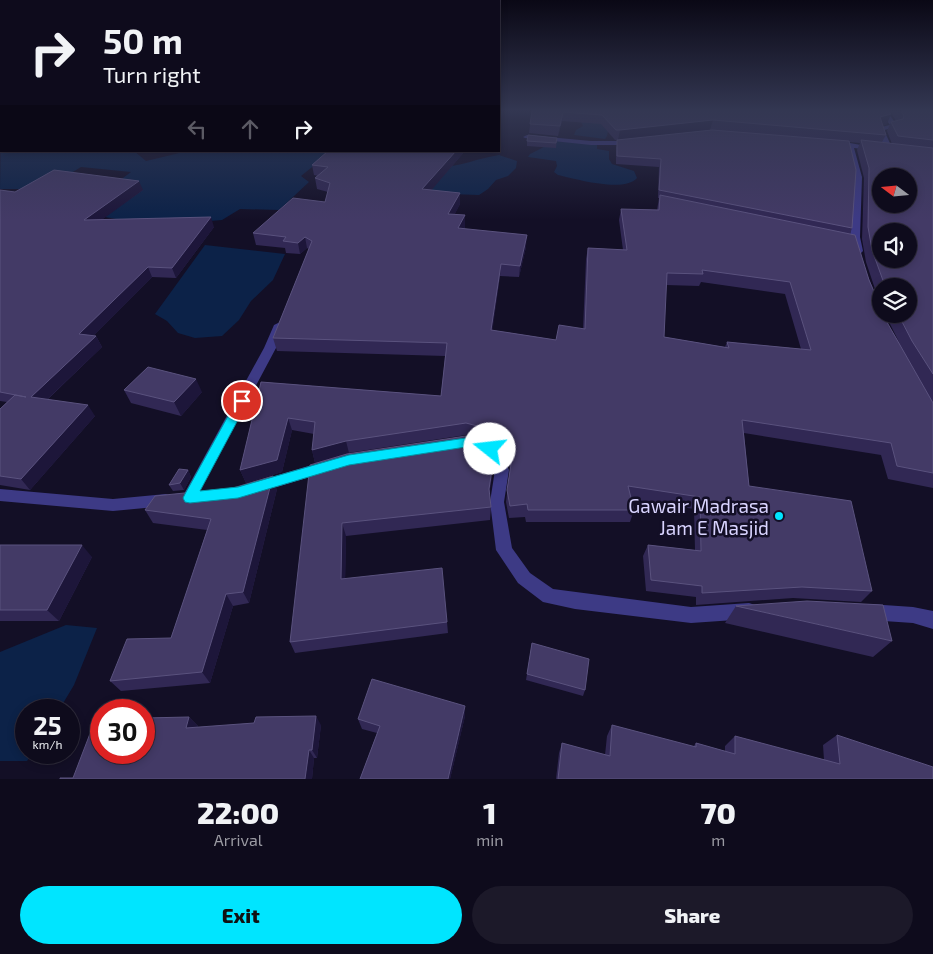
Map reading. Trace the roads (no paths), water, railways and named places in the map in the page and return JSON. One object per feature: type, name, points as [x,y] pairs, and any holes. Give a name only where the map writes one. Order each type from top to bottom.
[{"type":"street","points":[[851,147],[858,177],[852,242],[860,259]]},
{"type":"street","points":[[868,147],[899,151]]},
{"type":"street","points":[[190,498],[270,348],[284,314]]},
{"type":"street","points":[[456,444],[466,442],[490,449],[498,460],[502,470],[497,502],[504,550],[524,578],[550,596],[575,601],[690,615],[765,610]]},
{"type":"street","points":[[247,490],[340,463]]},
{"type":"street","points":[[0,495],[113,505],[209,496]]},
{"type":"street","points":[[858,611],[913,615],[933,620]]},
{"type":"water","points":[[597,147],[597,149],[609,151],[609,159],[612,164],[634,171],[637,178],[631,182],[611,185],[587,182],[558,175],[554,172],[557,166],[556,161],[528,157],[542,148]]},
{"type":"water","points":[[1,152],[135,152],[146,161],[184,152],[345,152],[322,159],[301,176],[309,182],[279,210],[240,209],[222,220],[187,223],[116,219],[77,212],[131,172],[81,167],[45,189],[0,189]]},
{"type":"water","points":[[499,155],[517,161],[516,168],[508,176],[496,180],[479,195],[420,193],[440,167],[455,166]]},
{"type":"water","points":[[205,245],[285,254],[273,280],[251,301],[239,320],[222,336],[195,338],[178,333],[167,321],[155,314]]},
{"type":"water","points":[[66,625],[97,628],[74,685],[66,699],[15,699],[15,761],[0,761],[0,652]]},
{"type":"place","name":"Gawair Madrasa Jam E Masjid","points":[[779,516]]}]
